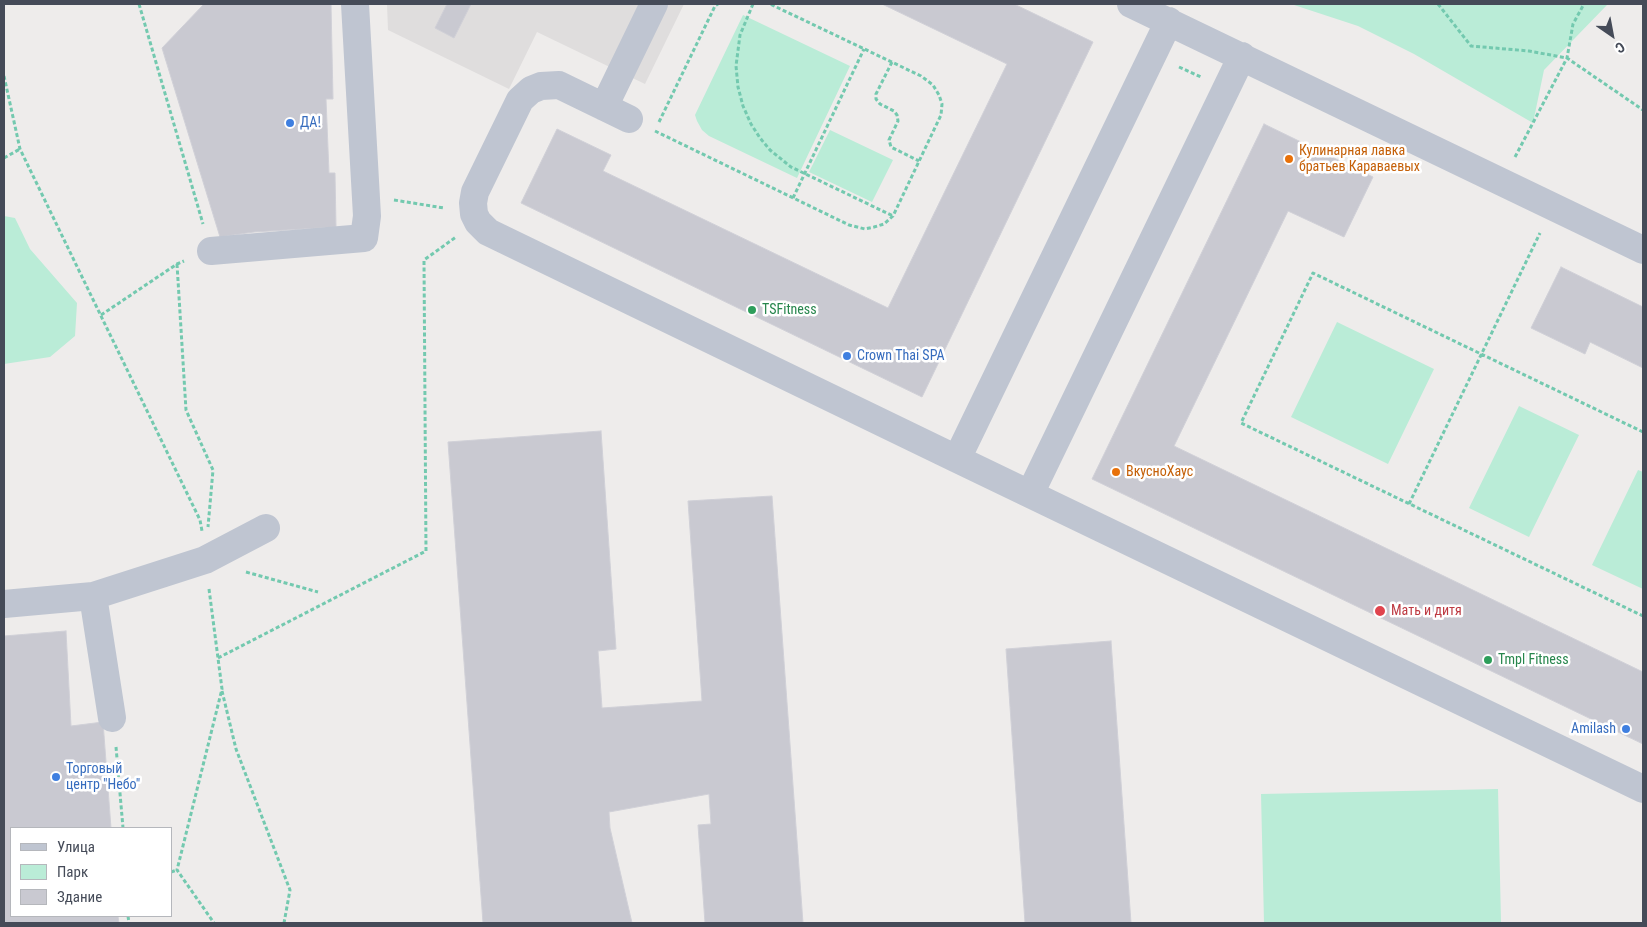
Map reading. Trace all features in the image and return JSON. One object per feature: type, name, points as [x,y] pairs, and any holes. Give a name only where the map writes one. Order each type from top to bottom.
[{"type":"lane","points":[[210,251],[364,238],[367,216],[355,4]]},
{"type":"lane","points":[[604,107],[654,4]]},
{"type":"lane","points":[[1131,4],[1643,250]]},
{"type":"lane","points":[[957,459],[1169,21]]},
{"type":"lane","points":[[1030,494],[1242,56]]},
{"type":"lane","points":[[629,118],[559,85],[541,86],[531,90],[520,100],[475,192],[473,203],[476,218],[488,232],[1643,790]]},
{"type":"lane","points":[[4,604],[93,596],[205,560],[266,528]]},
{"type":"lane","points":[[93,596],[112,718]]},
{"type":"path","points":[[139,4],[210,251]]},
{"type":"path","points":[[718,4],[715,6],[655,131],[849,225],[865,229],[884,224],[892,216],[941,115],[942,104],[939,95],[934,86],[921,76],[770,4]]},
{"type":"path","points":[[753,4],[743,25],[737,50],[736,66],[743,106],[751,124],[770,150],[791,167],[892,216]]},
{"type":"path","points":[[1438,4],[1471,46],[1528,51],[1567,58],[1643,110]]},
{"type":"path","points":[[1511,164],[1567,58],[1573,24],[1584,4]]},
{"type":"path","points":[[792,198],[864,49]]},
{"type":"path","points":[[1153,54],[1226,89]]},
{"type":"path","points":[[892,62],[876,94],[876,99],[880,104],[894,111],[897,115],[898,121],[889,140],[891,147],[919,161]]},
{"type":"path","points":[[4,76],[20,150],[200,520],[222,689],[236,749],[290,890],[284,923]]},
{"type":"path","points":[[4,158],[20,150]]},
{"type":"path","points":[[400,200],[476,218]]},
{"type":"path","points":[[218,658],[426,551],[424,260],[476,218]]},
{"type":"path","points":[[1409,504],[1543,228]]},
{"type":"path","points":[[100,315],[177,264],[186,410],[212,470],[205,560]]},
{"type":"path","points":[[1643,432],[1313,273],[1241,422],[1643,616]]},
{"type":"path","points":[[205,560],[318,592]]},
{"type":"path","points":[[214,923],[178,870],[222,689]]},
{"type":"path","points":[[119,768],[123,827]]},
{"type":"path","points":[[172,872],[178,870]]},
{"type":"shaded area","points":[[387,4],[684,4],[645,84],[537,32],[509,89],[388,30]]},
{"type":"green space","points":[[1291,4],[1607,5],[1544,70],[1533,123],[1414,54],[1358,26]]},
{"type":"green space","points":[[743,15],[850,66],[797,178],[709,136],[702,130],[695,115]]},
{"type":"green space","points":[[830,130],[893,160],[872,202],[809,172]]},
{"type":"green space","points":[[4,216],[15,218],[30,249],[77,303],[75,336],[50,357],[4,364]]},
{"type":"green space","points":[[1337,322],[1434,369],[1388,464],[1291,417]]},
{"type":"green space","points":[[1519,406],[1579,435],[1529,537],[1469,508]]},
{"type":"green space","points":[[1638,470],[1643,472],[1643,589],[1592,565]]},
{"type":"green space","points":[[1498,789],[1501,922],[1264,923],[1261,794]]},
{"type":"building","points":[[204,4],[331,4],[333,99],[326,99],[329,173],[335,173],[336,227],[254,232],[220,237],[162,48]]},
{"type":"building","points":[[447,4],[471,4],[454,38],[435,28]]},
{"type":"building","points":[[882,4],[1014,4],[1093,42],[922,397],[521,203],[557,129],[611,155],[603,171],[888,308],[1007,64]]},
{"type":"building","points":[[1264,124],[1373,177],[1344,237],[1288,211],[1174,446],[1643,672],[1643,744],[1092,479]]},
{"type":"building","points":[[1561,267],[1643,307],[1643,368],[1590,342],[1585,354],[1531,328]]},
{"type":"building","points":[[601,431],[616,649],[598,651],[602,708],[702,701],[688,501],[772,496],[803,923],[705,923],[698,825],[711,824],[709,794],[609,812],[610,828],[632,923],[483,923],[448,442]]},
{"type":"building","name":"Торговый центр \"Небо\"","points":[[66,631],[71,726],[103,722],[111,827],[10,827],[10,917],[118,917],[119,923],[4,923],[4,636]]},
{"type":"building","points":[[1111,641],[1131,923],[1025,923],[1006,649]]},
{"type":"place","name":"ДА!","points":[[290,123]]},
{"type":"place","name":"Кулинарная лавка братьев Караваевых","points":[[1289,159]]},
{"type":"place","name":"TSFitness","points":[[752,310]]},
{"type":"place","name":"Crown Thai SPA","points":[[847,356]]},
{"type":"place","name":"ВкусноХаус","points":[[1116,472]]},
{"type":"place","name":"Мать и дитя","points":[[1380,611]]},
{"type":"place","name":"Tmpl Fitness","points":[[1488,660]]},
{"type":"place","name":"Amilash","points":[[1626,729]]},
{"type":"place","name":"Торговый центр \"Небо\"","points":[[56,777]]}]
